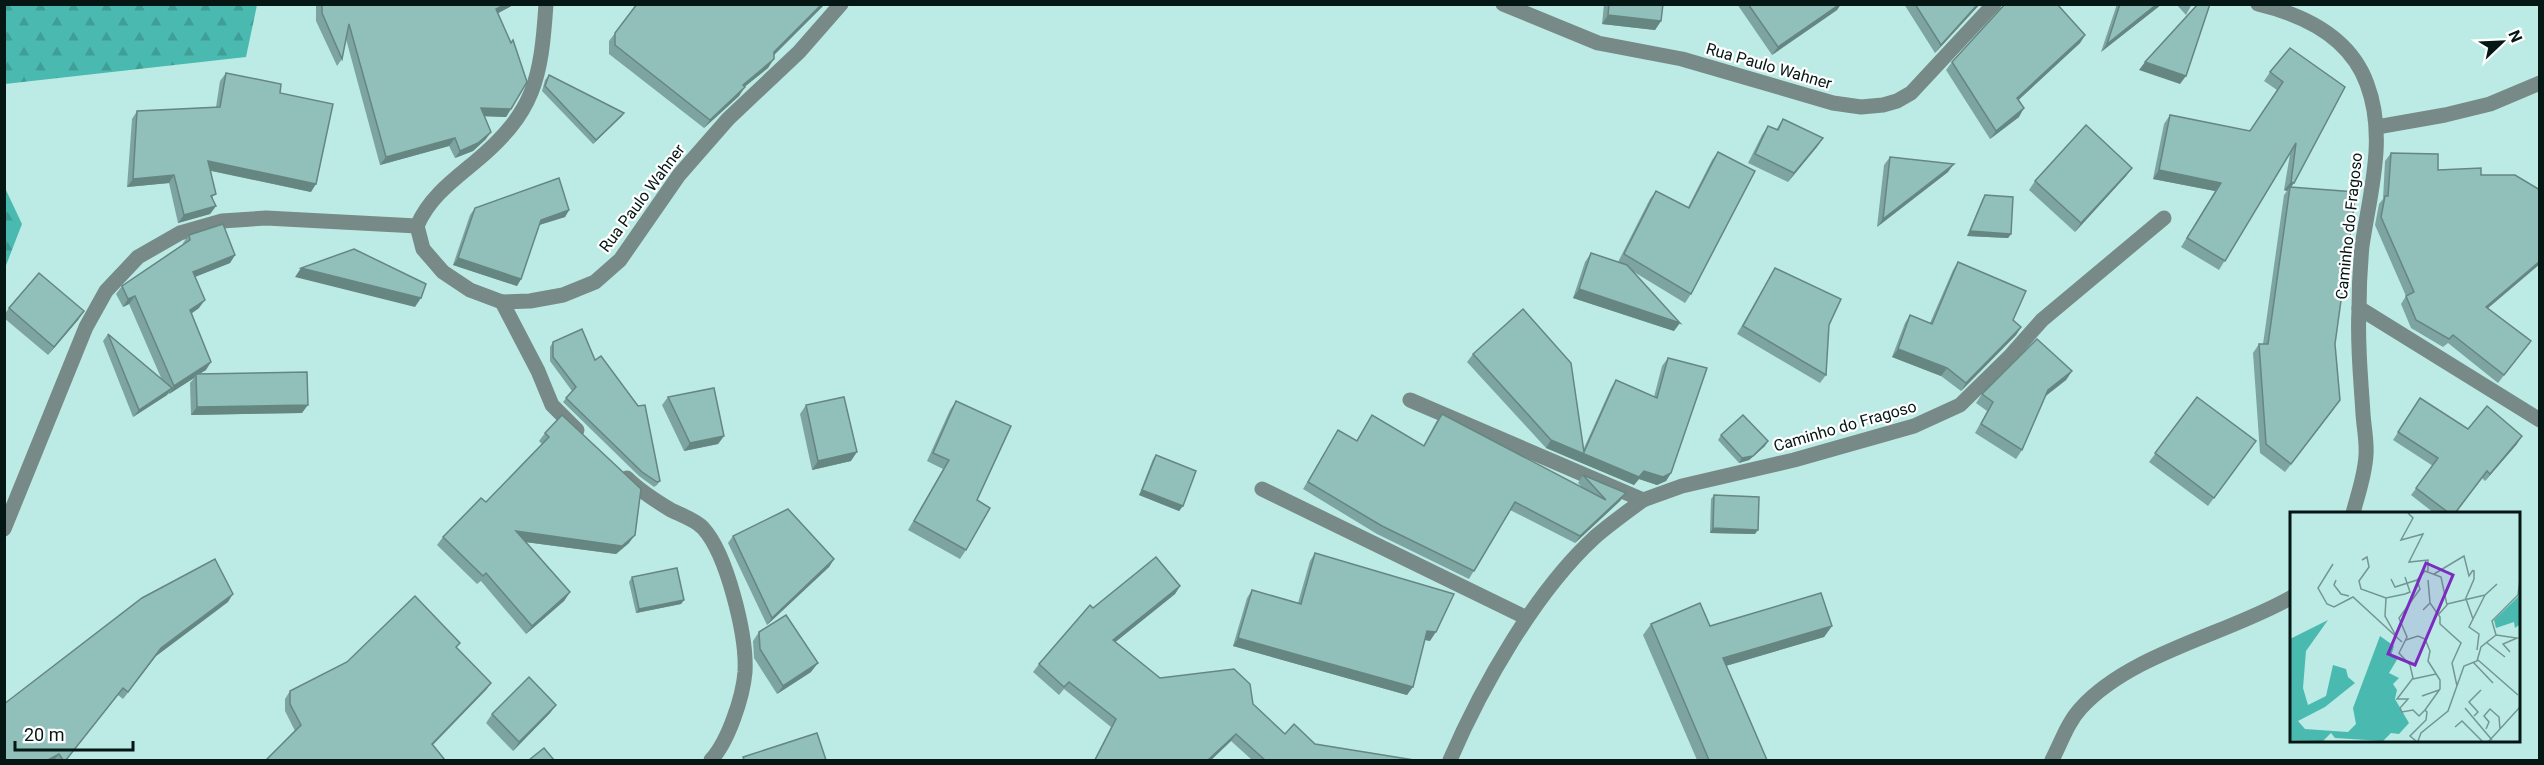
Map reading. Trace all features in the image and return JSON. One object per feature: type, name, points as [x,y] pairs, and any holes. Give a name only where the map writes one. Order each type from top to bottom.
[{"type":"street","points":[[4,529],[86,327],[106,291],[138,257],[180,233],[222,221],[266,218],[417,226],[425,207],[508,133],[526,105],[537,81],[543,49],[546,4]]},
{"type":"street","name":"Rua Paulo Wahner","points":[[417,226],[423,249],[443,272],[470,290],[502,302],[530,301],[563,295],[595,282],[620,260],[679,175],[728,119],[799,52],[841,4]]},
{"type":"street","name":"Rua Paulo Wahner","points":[[1503,4],[1598,43],[1682,59],[1743,76],[1804,97],[1861,107],[1897,101],[1911,93],[1994,4]]},
{"type":"street","name":"Caminho do Fragoso","points":[[2258,4],[2312,24],[2337,39],[2349,51],[2367,84],[2378,127],[2374,180],[2362,248],[2359,308],[2358,348],[2366,455],[2353,512]]},
{"type":"street","points":[[2378,127],[2490,104],[2540,83]]},
{"type":"street","name":"Caminho do Fragoso","points":[[1450,760],[1476,705],[1527,618],[1553,583],[1595,537],[1642,500],[1683,486],[1794,460],[1914,426],[1960,405],[2011,355],[2042,320],[2164,218]]},
{"type":"street","points":[[502,302],[538,370],[552,405],[584,437]]},
{"type":"street","points":[[2359,308],[2540,420]]},
{"type":"street","points":[[1410,400],[1642,500]]},
{"type":"street","points":[[617,468],[633,484],[669,509],[703,526],[717,551],[733,593],[743,638],[745,671],[741,694],[720,750],[711,760]]},
{"type":"street","points":[[1262,489],[1527,618]]},
{"type":"street","points":[[2052,760],[2080,709],[2112,681],[2146,663],[2267,611],[2290,598]]},
{"type":"green space","points":[[4,5],[257,5],[246,57],[5,84]]},
{"type":"green space","points":[[4,188],[22,224],[5,268]]},
{"type":"building","points":[[322,4],[506,4],[496,9],[511,43],[513,40],[527,82],[511,109],[481,108],[491,132],[478,143],[460,151],[455,138],[386,157],[349,24],[342,59],[322,13]]},
{"type":"building","points":[[637,4],[822,4],[774,52],[774,59],[743,85],[745,87],[710,120],[615,45],[615,33]]},
{"type":"building","points":[[1609,4],[1663,4],[1661,21],[1608,15]]},
{"type":"building","points":[[1748,4],[1840,4],[1778,47]]},
{"type":"building","points":[[1915,4],[1978,4],[1941,45]]},
{"type":"building","points":[[2005,4],[2057,4],[2085,35],[2017,98],[2024,108],[1996,131],[1952,62]]},
{"type":"building","points":[[2120,4],[2157,4],[2107,44]]},
{"type":"building","points":[[2198,4],[2210,4],[2186,76],[2145,62]]},
{"type":"building","points":[[2290,48],[2345,87],[2294,183],[2291,182],[2296,143],[2225,261],[2187,238],[2221,183],[2159,170],[2170,115],[2250,131],[2283,82],[2270,72]]},
{"type":"building","points":[[226,73],[281,84],[280,93],[333,104],[316,184],[208,161],[216,194],[211,196],[216,206],[184,215],[174,175],[133,179],[137,111],[220,107]]},
{"type":"building","points":[[549,75],[624,113],[596,140],[545,86]]},
{"type":"building","points":[[1783,119],[1823,138],[1794,173],[1755,154],[1768,126],[1778,130]]},
{"type":"building","points":[[2086,125],[2132,168],[2081,223],[2035,181]]},
{"type":"building","points":[[1718,152],[1755,171],[1691,294],[1624,254],[1656,191],[1689,208]]},
{"type":"building","points":[[2391,153],[2438,154],[2438,170],[2481,168],[2481,175],[2515,175],[2540,190],[2540,261],[2486,307],[2531,341],[2504,375],[2453,335],[2449,339],[2416,320],[2406,296],[2414,292],[2381,217],[2385,196],[2388,196]]},
{"type":"building","points":[[1890,157],[1954,164],[1883,219]]},
{"type":"building","points":[[559,178],[569,210],[541,220],[521,279],[458,258],[475,208]]},
{"type":"building","points":[[2290,187],[2356,192],[2335,344],[2340,400],[2291,464],[2266,444],[2259,344],[2268,344]]},
{"type":"building","points":[[1985,195],[2013,197],[2011,234],[1970,231]]},
{"type":"building","points":[[223,224],[235,255],[193,272],[205,300],[190,310],[211,362],[174,386],[135,296],[128,299],[122,286],[190,240],[189,235]]},
{"type":"building","points":[[354,249],[426,284],[421,298],[301,268]]},
{"type":"building","points":[[1591,253],[1627,265],[1680,323],[1579,289]]},
{"type":"building","points":[[1958,262],[2026,291],[2013,320],[2021,327],[1966,383],[1947,368],[1898,349],[1910,315],[1932,324]]},
{"type":"building","points":[[1775,268],[1841,299],[1829,325],[1826,375],[1743,326]]},
{"type":"building","points":[[39,273],[84,311],[54,347],[9,308]]},
{"type":"building","points":[[1523,309],[1571,363],[1584,452],[1616,380],[1657,398],[1668,358],[1707,368],[1671,473],[1663,477],[1644,471],[1639,477],[1551,440],[1473,354]]},
{"type":"building","points":[[582,329],[595,360],[601,356],[638,406],[645,405],[660,481],[657,482],[642,472],[566,398],[576,387],[553,357],[553,342]]},
{"type":"building","points":[[108,334],[172,388],[139,410]]},
{"type":"building","points":[[2037,339],[2072,371],[2048,390],[2022,450],[1981,424],[1993,402],[1982,394]]},
{"type":"building","points":[[307,372],[308,405],[197,407],[196,374]]},
{"type":"building","points":[[714,388],[724,436],[690,443],[668,397]]},
{"type":"building","points":[[844,397],[857,452],[818,461],[806,405]]},
{"type":"building","points":[[2197,397],[2256,441],[2214,498],[2155,453]]},
{"type":"building","points":[[2420,398],[2468,429],[2487,406],[2522,436],[2490,474],[2487,471],[2456,512],[2448,512],[2416,488],[2438,458],[2398,432]]},
{"type":"building","points":[[956,401],[1011,426],[977,500],[990,508],[966,550],[914,521],[949,460],[933,453]]},
{"type":"building","points":[[1442,414],[1606,500],[1583,475],[1626,493],[1580,536],[1515,502],[1474,571],[1382,526],[1308,482],[1338,430],[1357,441],[1372,415],[1424,446]]},
{"type":"building","points":[[562,415],[641,489],[635,535],[622,546],[516,531],[570,592],[532,626],[486,573],[483,576],[443,537],[481,498],[486,502],[549,437],[545,433]]},
{"type":"building","points":[[1743,415],[1768,441],[1753,456],[1742,458],[1721,435]]},
{"type":"building","points":[[1156,455],[1196,471],[1183,506],[1142,490]]},
{"type":"building","points":[[1714,495],[1759,497],[1758,530],[1713,528]]},
{"type":"building","points":[[788,509],[834,559],[772,618],[733,536]]},
{"type":"building","points":[[1315,553],[1454,594],[1436,632],[1427,631],[1413,687],[1238,638],[1252,590],[1301,604]]},
{"type":"building","points":[[1156,557],[1180,586],[1113,640],[1160,678],[1234,669],[1250,684],[1253,704],[1285,734],[1294,724],[1315,744],[1414,760],[1265,760],[1236,734],[1208,760],[1095,760],[1116,719],[1069,682],[1064,687],[1039,664],[1090,605],[1093,608]]},
{"type":"building","points":[[215,559],[233,594],[161,648],[128,692],[123,688],[66,760],[63,760],[59,754],[48,760],[4,760],[4,704],[142,598]]},
{"type":"building","points":[[677,568],[684,600],[639,609],[632,577]]},
{"type":"building","points":[[1821,593],[1832,626],[1723,658],[1767,760],[1709,760],[1651,624],[1700,603],[1710,626]]},
{"type":"building","points":[[415,596],[460,643],[456,647],[491,683],[432,744],[445,760],[266,760],[301,725],[290,704],[290,691],[347,662]]},
{"type":"building","points":[[786,615],[818,663],[783,686],[760,649],[759,632]]},
{"type":"building","points":[[529,677],[556,705],[519,742],[492,714]]},
{"type":"building","points":[[817,733],[826,760],[744,760],[743,757]]},
{"type":"building","points":[[544,748],[554,760],[529,760]]}]
